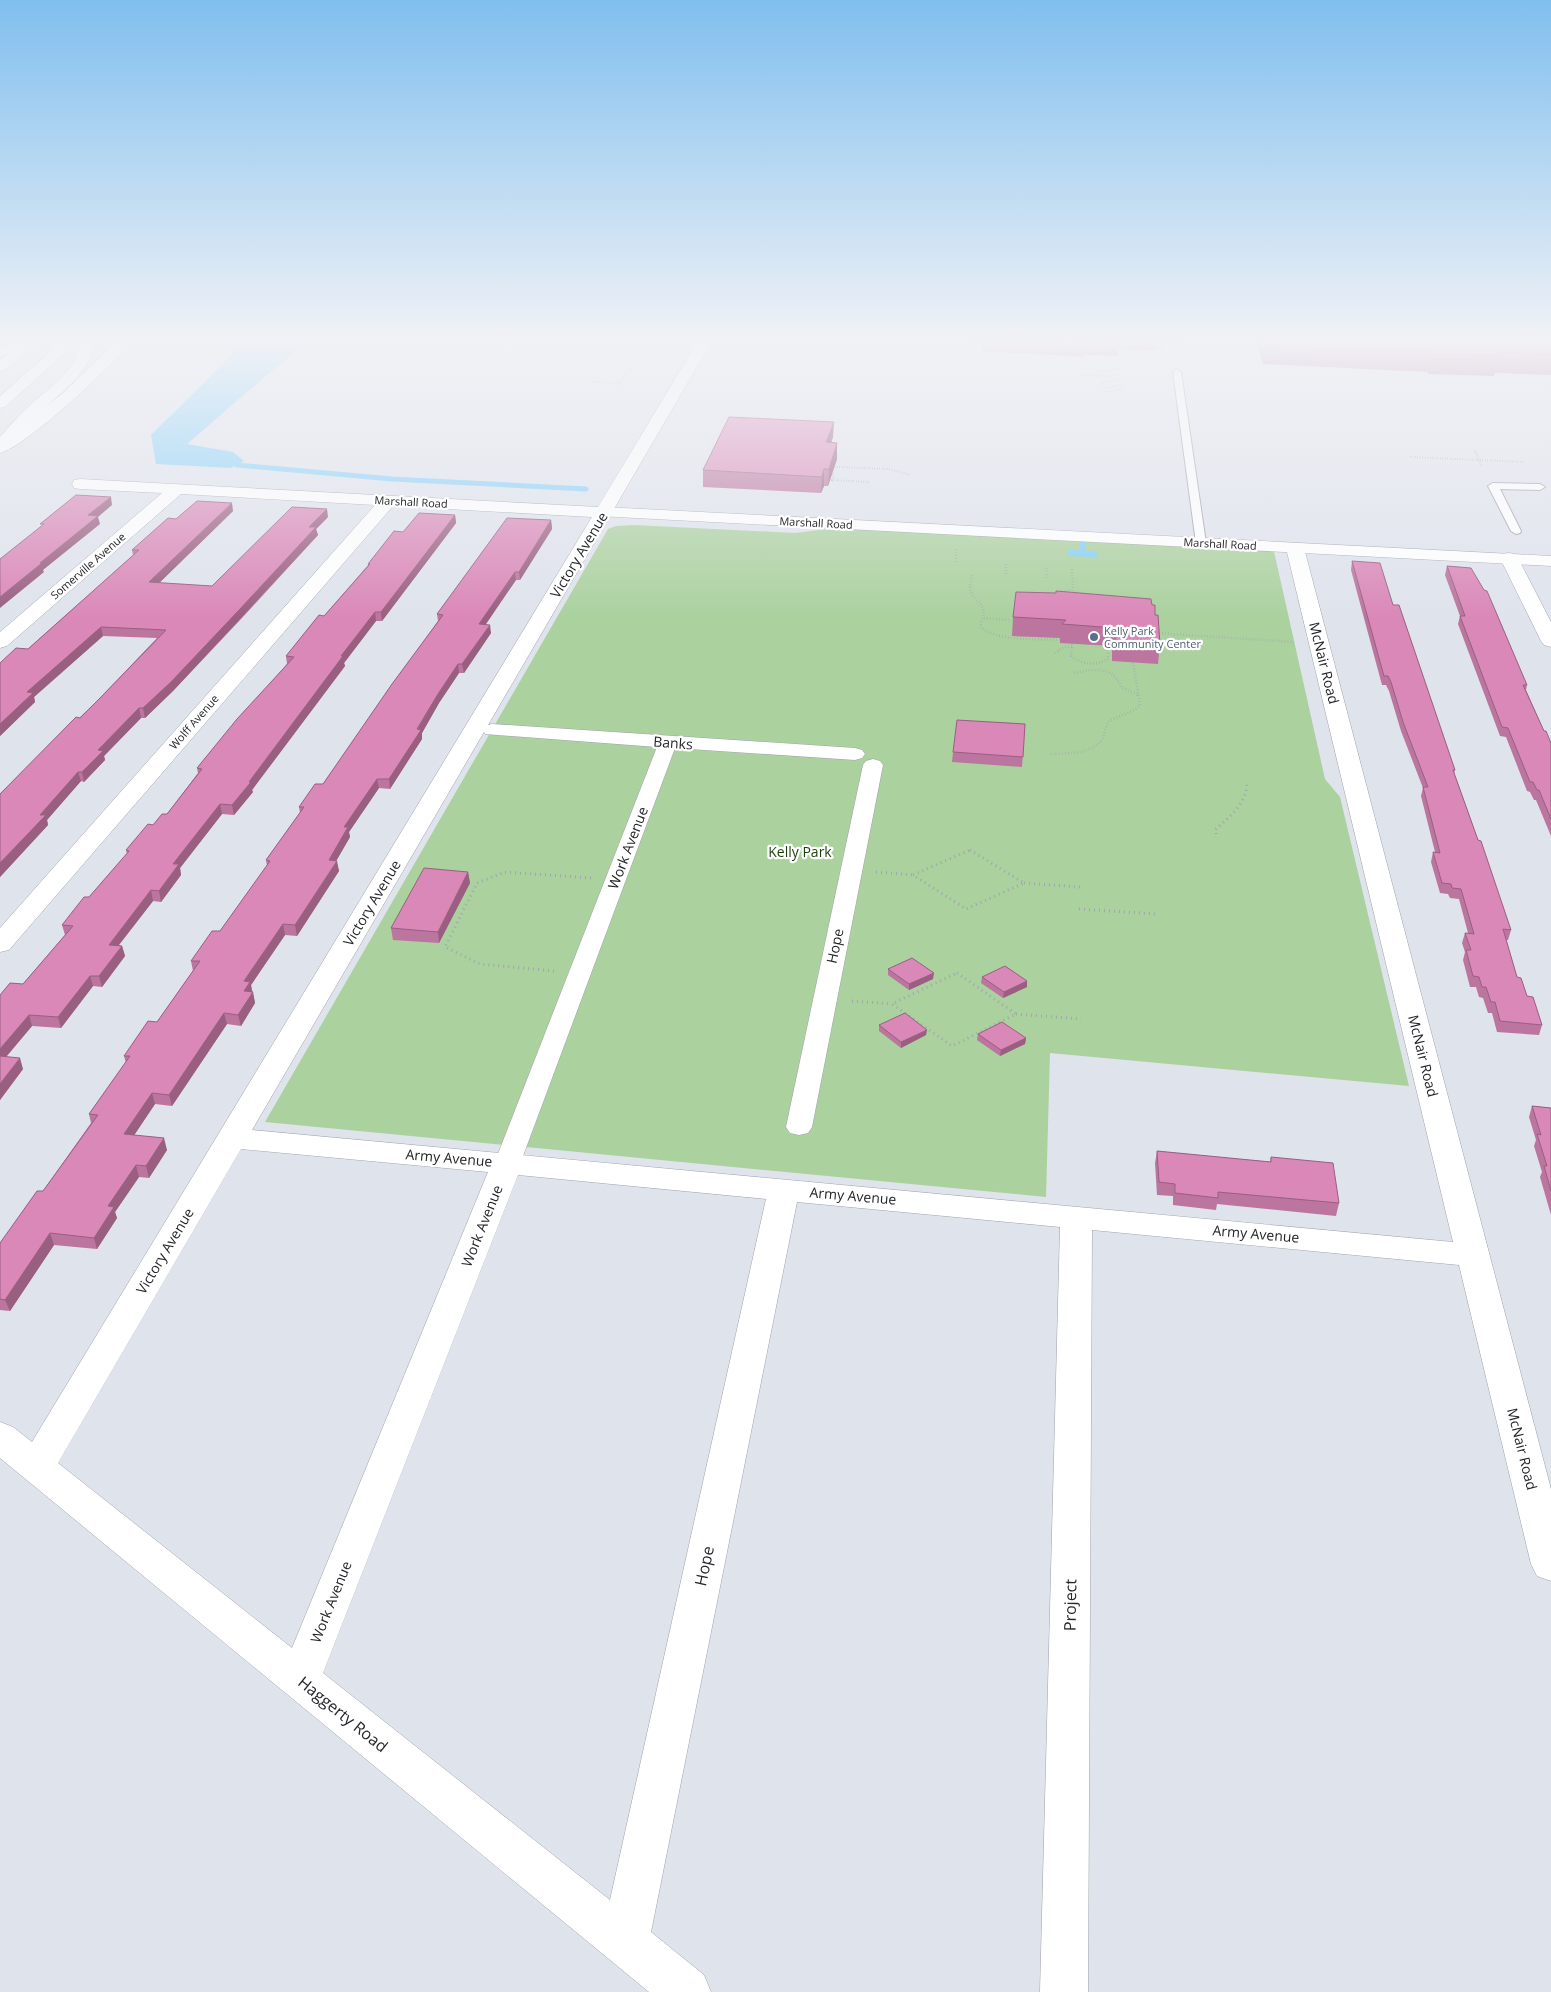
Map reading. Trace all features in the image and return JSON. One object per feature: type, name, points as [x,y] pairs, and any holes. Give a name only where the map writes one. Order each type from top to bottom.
[{"type":"main road","points":[[0,447],[13,432]]},
{"type":"main road","points":[[0,447],[25,432]]},
{"type":"main road","name":"Victory Avenue","points":[[37,1466],[651,432]]},
{"type":"main road","name":"Marshall Road","points":[[80,484],[1551,560]]},
{"type":"main road","name":"Somerville Avenue","points":[[0,642],[176,490]]},
{"type":"main road","name":"Wolff Avenue","points":[[0,944],[388,501]]},
{"type":"main road","name":"McNair Road","points":[[1295,548],[1551,1564]]},
{"type":"main road","points":[[1510,558],[1551,641]]},
{"type":"main road","name":"Army Avenue","points":[[232,1138],[1473,1254]]},
{"type":"main road","name":"Work Avenue","points":[[300,1679],[507,1164]]},
{"type":"main road","name":"Hope","points":[[625,1942],[784,1190]]},
{"type":"main road","name":"Project","points":[[1064,1992],[1076,1217]]},
{"type":"main road","name":"Haggerty Road","points":[[0,1436],[687,1992]]},
{"type":"street","name":"Banks","points":[[492,730],[668,742],[864,759]]},
{"type":"street","name":"Work Avenue","points":[[507,1164],[668,742]]},
{"type":"street","name":"Hope","points":[[799,1127],[851,870],[864,759]]},
{"type":"lane","points":[[1185,432],[1201,543]]},
{"type":"lane","points":[[1516,531],[1494,486],[1540,487]]},
{"type":"path","points":[[1475,451],[1482,466]]},
{"type":"path","points":[[1410,457],[1525,462]]},
{"type":"path","points":[[869,482],[831,480],[834,475],[830,471],[837,467],[889,470],[911,475]]},
{"type":"path","points":[[1006,564],[1006,576]]},
{"type":"path","points":[[1046,578],[1047,566]]},
{"type":"path","points":[[1072,569],[1073,590]]},
{"type":"path","points":[[972,575],[970,587],[972,593],[982,604],[984,618],[980,627],[989,634],[1062,640]]},
{"type":"path","points":[[1067,590],[1073,590],[1082,594],[1073,598],[1062,593],[1067,590]]},
{"type":"path","points":[[1072,604],[1073,598]]},
{"type":"path","points":[[984,618],[1011,620]]},
{"type":"path","points":[[1153,632],[1320,644]]},
{"type":"path","points":[[1055,653],[1064,647],[1072,645],[1071,656],[1075,660],[1098,664],[1108,659],[1107,642],[1098,642]]},
{"type":"path","points":[[1050,754],[1076,752],[1096,745],[1101,740],[1104,727],[1108,722],[1115,717],[1137,709],[1140,705],[1133,662]]},
{"type":"path","points":[[1091,664],[1092,669]]},
{"type":"path","points":[[1074,673],[1092,669],[1113,674],[1121,687],[1138,695]]},
{"type":"path","points":[[1216,834],[1215,830],[1243,802],[1248,792],[1247,782]]},
{"type":"path","points":[[913,875],[970,850],[1024,883],[1080,887]]},
{"type":"path","points":[[851,870],[913,875],[966,909],[1024,883]]},
{"type":"path","points":[[580,973],[480,964],[445,947],[477,883],[505,872],[616,880]]},
{"type":"path","points":[[1079,909],[1157,914]]},
{"type":"path","points":[[824,999],[892,1004],[957,973],[1016,1014],[1081,1020]]},
{"type":"path","points":[[892,1004],[952,1046],[1016,1014]]},
{"type":"green space","name":"Kelly Park","points":[[634,525],[795,533],[857,525],[1273,547],[1325,779],[1340,797],[1409,1086],[1050,1053],[1046,1197],[265,1122],[608,529],[616,526]]},
{"type":"water","points":[[154,432],[201,432],[187,444],[233,452],[244,461],[231,468],[156,464],[151,435]]},
{"type":"building","points":[[722,432],[830,432],[826,442],[837,443],[829,469],[824,469],[822,477],[703,470]]},
{"type":"building","points":[[76,495],[111,497],[88,515],[98,516],[0,597],[0,559],[44,524],[40,524]]},
{"type":"building","points":[[197,501],[232,503],[149,582],[212,586],[292,507],[327,509],[309,527],[316,527],[171,682],[143,708],[139,708],[98,750],[103,751],[82,772],[78,772],[40,815],[46,815],[0,863],[0,794],[76,717],[80,718],[166,630],[101,627],[27,692],[33,693],[0,724],[0,663],[16,648],[28,649],[139,550],[132,550],[168,518],[176,519]]},
{"type":"building","points":[[419,513],[455,515],[381,612],[375,612],[341,656],[343,656],[249,782],[251,782],[232,805],[220,804],[173,864],[179,864],[159,891],[151,890],[109,945],[122,946],[99,976],[90,976],[58,1017],[29,1015],[0,1049],[0,995],[10,983],[23,984],[73,926],[62,925],[84,897],[89,897],[129,851],[126,850],[148,824],[153,825],[162,814],[167,814],[202,769],[197,768],[237,719],[294,657],[286,656],[319,615],[324,616],[370,564],[368,564],[394,531],[403,532]]},
{"type":"building","points":[[507,518],[551,520],[519,572],[515,572],[479,624],[490,625],[462,664],[458,664],[438,694],[417,729],[421,730],[389,779],[377,779],[344,827],[348,827],[329,860],[337,861],[295,925],[283,924],[244,981],[250,982],[244,991],[253,992],[238,1015],[224,1013],[169,1095],[152,1093],[124,1134],[164,1138],[146,1166],[136,1165],[108,1206],[114,1207],[94,1238],[50,1233],[5,1300],[0,1299],[0,1243],[37,1191],[43,1191],[98,1115],[89,1114],[130,1056],[124,1056],[148,1021],[157,1022],[200,961],[191,961],[212,931],[220,931],[270,861],[266,860],[304,807],[299,807],[315,784],[323,784],[392,684],[443,615],[437,614]]},
{"type":"building","points":[[1352,561],[1380,563],[1393,605],[1399,605],[1455,770],[1453,770],[1478,840],[1481,841],[1511,930],[1503,929],[1517,977],[1521,978],[1527,996],[1533,997],[1542,1025],[1500,1021],[1495,1002],[1491,1002],[1486,987],[1482,987],[1479,977],[1473,976],[1466,950],[1471,950],[1465,933],[1474,934],[1461,889],[1452,888],[1451,884],[1442,883],[1433,852],[1440,853],[1423,787],[1428,787],[1403,722],[1391,682],[1388,676],[1384,676]]},
{"type":"building","points":[[1447,566],[1471,568],[1484,590],[1487,591],[1527,685],[1523,685],[1551,743],[1551,819],[1539,790],[1537,790],[1533,782],[1530,782],[1508,728],[1502,727],[1460,616],[1465,616]]},
{"type":"building","points":[[1056,591],[1151,599],[1152,605],[1155,605],[1155,615],[1158,615],[1160,645],[1115,642],[1115,628],[1062,624],[1066,620],[1013,617],[1016,592],[1056,593]]},
{"type":"building","points":[[957,720],[1025,724],[1023,757],[953,752]]},
{"type":"building","points":[[424,868],[468,872],[438,932],[391,928]]},
{"type":"building","points":[[912,958],[934,973],[909,984],[888,969]]},
{"type":"building","points":[[1005,966],[1027,981],[1004,992],[982,977]]},
{"type":"building","points":[[905,1013],[927,1030],[901,1042],[879,1025]]},
{"type":"building","points":[[1002,1022],[1026,1038],[1001,1050],[978,1034]]},
{"type":"building","points":[[0,1056],[20,1058],[0,1084]]},
{"type":"building","points":[[1532,1106],[1551,1108],[1551,1191],[1544,1166],[1547,1166],[1537,1134],[1541,1135]]},
{"type":"building","points":[[1157,1151],[1271,1162],[1271,1157],[1333,1163],[1339,1203],[1218,1192],[1218,1198],[1175,1193],[1175,1184],[1159,1182]]},
{"type":"waterway","points":[[237,465],[392,479],[586,489]]},
{"type":"waterway","points":[[1082,537],[1082,553]]},
{"type":"waterway","points":[[1070,553],[1095,554]]},
{"type":"place","name":"Kelly Park Community Center","points":[[1094,637]]}]
